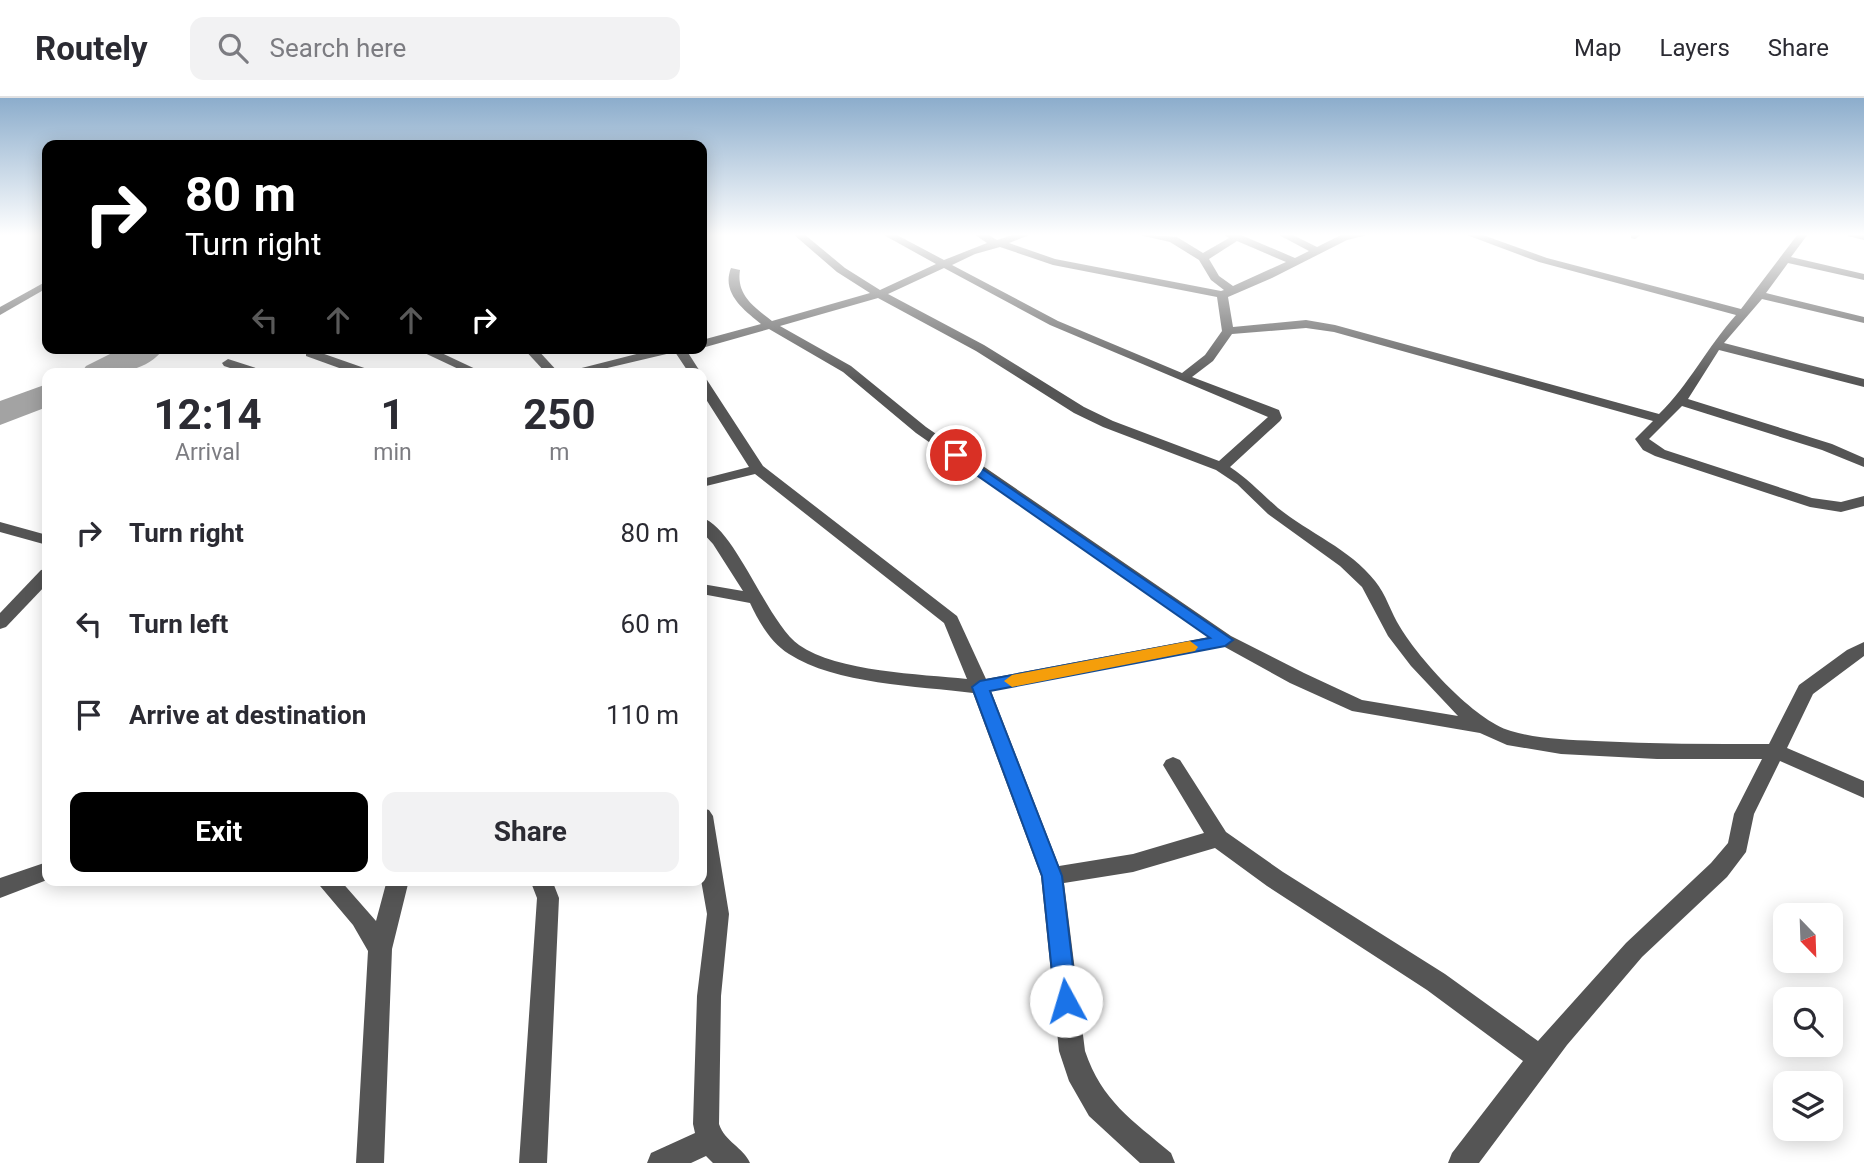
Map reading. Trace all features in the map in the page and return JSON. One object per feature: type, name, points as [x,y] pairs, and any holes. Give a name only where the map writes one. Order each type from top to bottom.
[{"type":"street","points":[[734,284],[741,302],[772,326],[847,369],[921,430],[1225,640],[1297,678],[1359,706],[1483,727],[1507,738],[1561,747],[1657,752],[1776,751],[1864,790]]},
{"type":"street","points":[[863,284],[980,348],[1079,410],[1108,424],[1222,467],[1242,481],[1290,524],[1346,562],[1369,584],[1394,632],[1417,662],[1451,699],[1483,727]]},
{"type":"street","points":[[707,343],[879,294],[902,284]]},
{"type":"street","points":[[980,284],[1054,323],[1274,413],[1275,418],[1222,467]]},
{"type":"street","points":[[1177,284],[1227,292],[1248,284]]},
{"type":"street","points":[[1183,378],[1209,358],[1228,331],[1227,292],[1220,284]]},
{"type":"street","points":[[1632,284],[1742,313]]},
{"type":"street","points":[[1767,284],[1716,345],[1680,401],[1642,439],[1648,447],[1660,453],[1810,502],[1841,507],[1864,501]]},
{"type":"street","points":[[0,312],[42,287]]},
{"type":"street","points":[[1759,295],[1864,320]]},
{"type":"street","points":[[1228,331],[1306,324],[1335,329],[1662,419]]},
{"type":"street","points":[[1716,345],[1864,383]]},
{"type":"street","points":[[313,354],[352,368]]},
{"type":"street","points":[[434,354],[466,368]]},
{"type":"street","points":[[536,354],[549,368]]},
{"type":"street","points":[[590,368],[652,354]]},
{"type":"street","points":[[228,363],[243,368]]},
{"type":"street","points":[[707,391],[758,469],[951,620],[980,687],[1052,876],[1072,1051],[1082,1081],[1098,1107],[1161,1163]]},
{"type":"street","points":[[1680,401],[1828,447],[1864,463]]},
{"type":"street","points":[[707,481],[758,469]]},
{"type":"street","points":[[0,527],[42,539]]},
{"type":"street","points":[[707,528],[719,541],[756,599],[769,625],[793,649],[824,666],[980,687],[1225,640]]},
{"type":"street","points":[[4,614],[42,579]]},
{"type":"street","points":[[707,590],[756,599]]},
{"type":"street","points":[[1462,1163],[1540,1058],[1634,950],[1719,870],[1738,846],[1744,814],[1806,690],[1864,648]]},
{"type":"street","points":[[1173,765],[1219,838],[1275,879],[1436,982],[1540,1058]]},
{"type":"street","points":[[1052,876],[1133,863],[1219,838]]},
{"type":"street","points":[[707,847],[718,914],[709,996],[706,1124],[710,1140],[719,1153],[736,1163]]},
{"type":"street","points":[[0,888],[42,874]]},
{"type":"street","points":[[332,886],[361,918],[380,949]]},
{"type":"street","points":[[370,1163],[380,949],[396,886]]},
{"type":"street","points":[[533,1163],[548,898],[543,886]]},
{"type":"street","points":[[661,1163],[710,1140]]},
{"type":"waterway","points":[[108,368],[136,354]]},
{"type":"waterway","points":[[0,414],[42,396]]},
{"type":"slow traffic","points":[[1012,681],[1190,647]]},
{"type":"route","points":[[956,455],[1225,640],[980,687],[1052,876],[1066,1001]]}]
